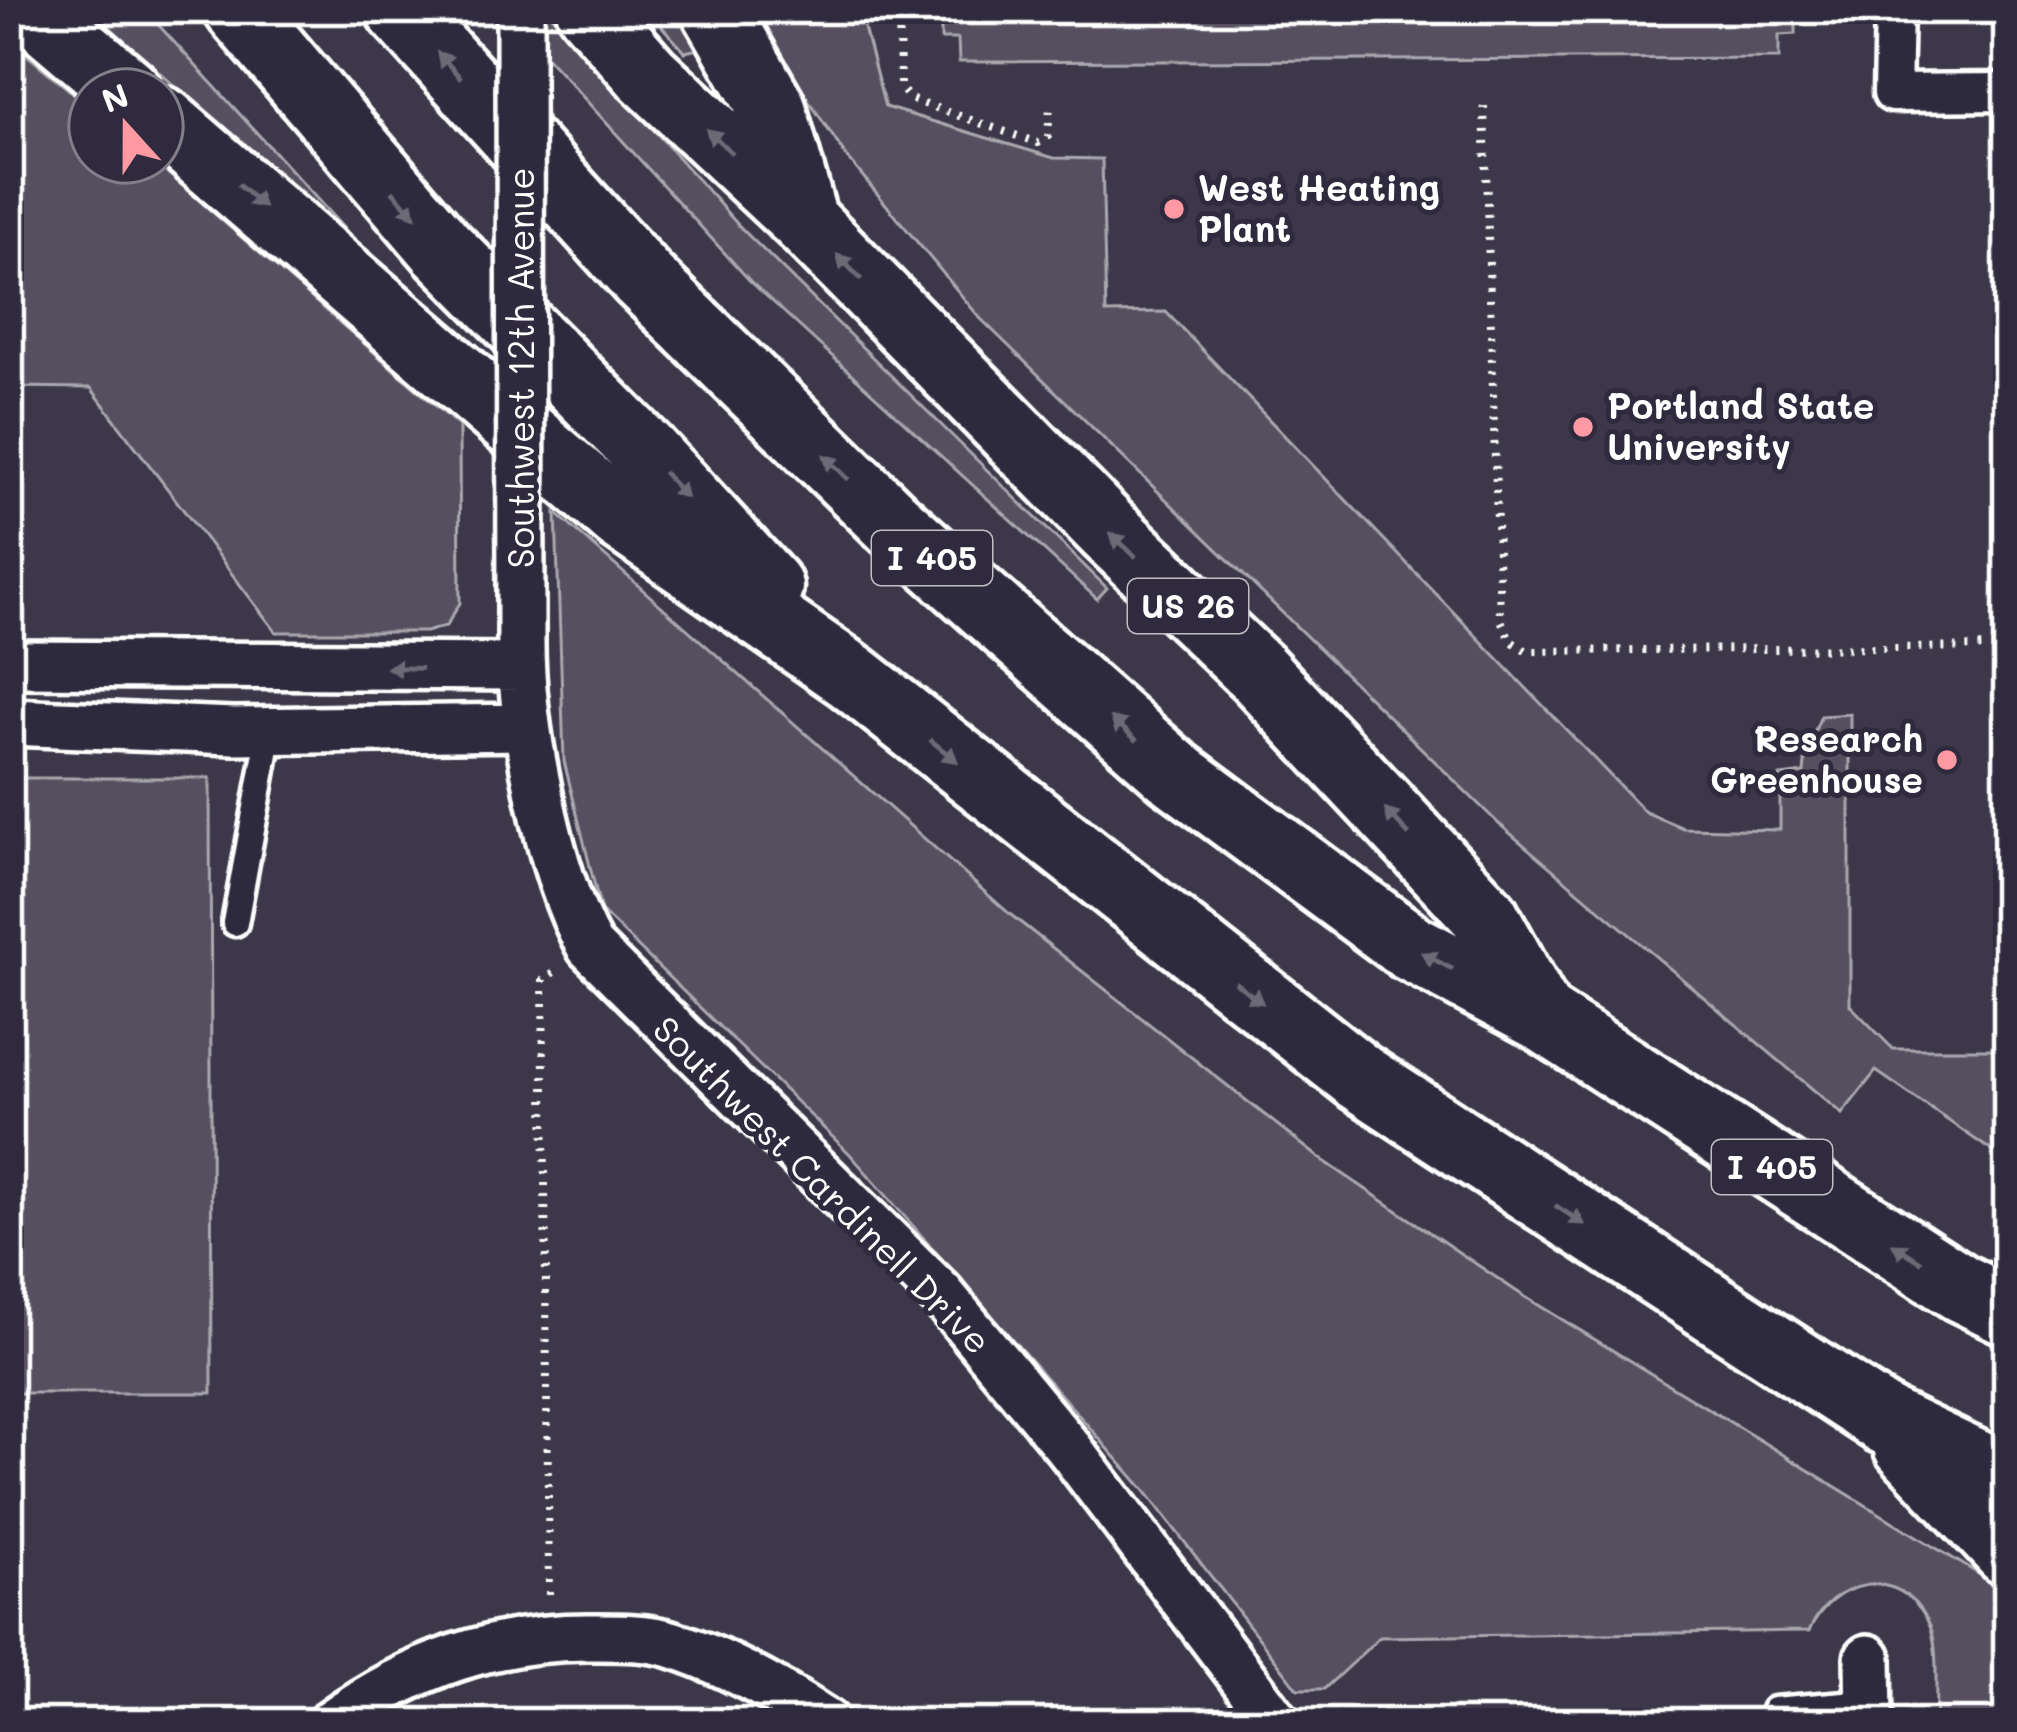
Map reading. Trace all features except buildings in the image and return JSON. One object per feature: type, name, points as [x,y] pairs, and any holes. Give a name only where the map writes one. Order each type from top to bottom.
[{"type":"highway","points":[[32,9],[99,66]]},
{"type":"highway","name":"I 405","points":[[399,9],[643,279],[894,524],[1172,771],[1410,947],[1540,1016],[1960,1288],[2008,1311]]},
{"type":"highway","name":"US 26","points":[[590,9],[647,74],[804,221],[1108,530],[1257,672],[1485,916],[1540,1016]]},
{"type":"highway","points":[[715,9],[772,108],[804,221]]},
{"type":"highway","points":[[238,13],[441,248],[646,453],[852,677]]},
{"type":"highway","points":[[186,141],[621,518],[852,677],[1358,1076],[1885,1420],[2008,1479]]},
{"type":"highway","points":[[1885,1420],[2008,1552]]},
{"type":"street","name":"Southwest 12th Avenue","points":[[520,9],[521,652],[527,727]]},
{"type":"street","points":[[1894,9],[1892,93],[2008,92]]},
{"type":"street","points":[[9,664],[521,652]]},
{"type":"street","points":[[9,722],[270,731],[527,727]]},
{"type":"street","name":"Southwest Cardinell Drive","points":[[527,727],[569,909],[590,946],[941,1294],[1071,1451],[1277,1723]]},
{"type":"street","points":[[331,1723],[386,1686],[431,1665],[473,1650],[549,1637],[668,1643],[786,1696],[827,1723]]},
{"type":"lane","points":[[236,922],[270,731]]},
{"type":"lane","points":[[1774,1711],[1868,1694]]},
{"type":"path","points":[[898,9],[900,87],[910,99],[1038,143],[1048,137],[1050,105]]},
{"type":"path","points":[[1484,106],[1498,595],[1500,618],[1511,641],[1527,651],[2008,647]]},
{"type":"path","points":[[549,1637],[543,980],[590,946]]},
{"type":"shaded area","points":[[90,9],[144,9],[358,244],[354,249],[186,96],[186,66],[153,66]]},
{"type":"shaded area","points":[[503,9],[546,9],[740,227],[1107,588],[1097,599],[750,281]]},
{"type":"shaded area","points":[[646,9],[684,9],[699,36],[698,49],[685,52]]},
{"type":"shaded area","points":[[757,9],[859,9],[885,107],[1054,158],[1102,159],[1106,313],[1166,312],[1645,812],[1683,828],[1780,830],[1780,776],[1804,773],[1806,751],[1821,716],[1850,714],[1850,1005],[1893,1049],[2008,1049],[2008,1162],[1876,1071],[1842,1114],[1499,824],[980,318],[846,156],[793,77]]},
{"type":"shaded area","points":[[941,9],[1796,9],[1796,34],[1779,35],[1779,58],[959,62],[958,39],[941,39]]},
{"type":"shaded area","points":[[9,40],[66,87],[66,186],[183,186],[459,426],[460,603],[446,626],[426,632],[276,632],[91,388],[9,387]]},
{"type":"shaded area","points":[[556,513],[1011,915],[1318,1157],[1522,1295],[2008,1592],[2008,1723],[1936,1723],[1931,1629],[1914,1602],[1882,1585],[1848,1591],[1832,1600],[1809,1631],[1380,1637],[1324,1689],[1298,1689],[1146,1492],[850,1154],[601,911],[564,761]]},
{"type":"shaded area","points":[[9,778],[210,778],[212,1393],[9,1393]]},
{"type":"place","name":"West Heating Plant","points":[[1174,209]]},
{"type":"place","name":"Portland State University","points":[[1583,427]]},
{"type":"place","name":"Research Greenhouse","points":[[1947,760]]}]
